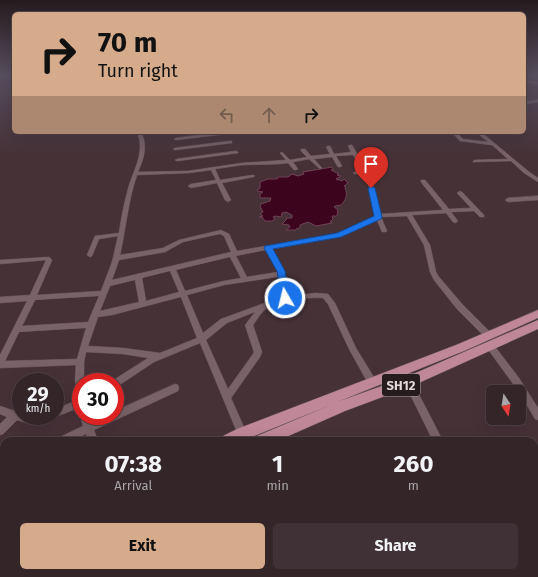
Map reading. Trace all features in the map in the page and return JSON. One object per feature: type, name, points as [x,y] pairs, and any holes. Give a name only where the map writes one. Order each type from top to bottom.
[{"type":"main road","points":[[236,437],[372,382],[489,341],[538,314]]},
{"type":"main road","name":"SH12","points":[[271,437],[340,407],[408,382],[489,341],[538,324]]},
{"type":"street","points":[[526,103],[538,101]]},
{"type":"street","points":[[79,373],[79,362],[90,325],[116,258],[131,186],[141,160],[143,145],[140,134]]},
{"type":"street","points":[[176,139],[218,134]]},
{"type":"street","points":[[456,134],[462,140],[493,144]]},
{"type":"street","points":[[480,134],[511,160],[538,180]]},
{"type":"street","points":[[195,137],[204,157],[228,200]]},
{"type":"street","points":[[175,149],[230,142]]},
{"type":"street","points":[[350,146],[366,172],[378,216],[384,231]]},
{"type":"street","points":[[328,147],[340,166]]},
{"type":"street","points":[[355,173],[384,170],[369,149]]},
{"type":"street","points":[[303,150],[320,168]]},
{"type":"street","points":[[177,160],[236,152]]},
{"type":"street","points":[[282,153],[296,169]]},
{"type":"street","points":[[136,174],[188,172],[242,164],[290,161],[310,157],[355,153]]},
{"type":"street","points":[[475,161],[511,160]]},
{"type":"street","points":[[526,172],[536,171]]},
{"type":"street","points":[[191,186],[253,176]]},
{"type":"street","points":[[423,181],[455,221]]},
{"type":"street","points":[[460,193],[482,216]]},
{"type":"street","points":[[508,200],[538,198]]},
{"type":"street","points":[[107,284],[233,254],[339,235],[378,216],[475,209]]},
{"type":"street","points":[[408,213],[427,245],[433,272],[436,278],[489,341],[538,416]]},
{"type":"street","points":[[116,258],[169,249],[181,241],[221,232],[227,235],[233,254],[245,280]]},
{"type":"street","points":[[90,255],[97,237],[122,234]]},
{"type":"street","points":[[268,248],[282,274],[285,298]]},
{"type":"street","points":[[0,262],[48,258],[42,278],[0,364],[79,362]]},
{"type":"street","points":[[172,268],[242,434]]},
{"type":"street","points":[[94,315],[224,282],[282,274]]},
{"type":"street","points":[[138,276],[143,303]]},
{"type":"street","points":[[0,300],[103,293]]},
{"type":"street","points":[[124,378],[142,365],[159,356],[202,339],[224,321],[265,304],[285,298],[316,295],[325,296],[333,305],[353,349],[372,382]]},
{"type":"street","points":[[227,396],[257,355],[258,352],[249,325],[265,304]]},
{"type":"street","points":[[16,329],[90,325]]},
{"type":"street","points":[[83,349],[123,351],[159,356]]},
{"type":"street","points":[[408,382],[436,437]]},
{"type":"street","points":[[70,437],[175,388]]},
{"type":"street","points":[[0,410],[12,414]]},
{"type":"street","points":[[0,431],[12,418]]},
{"type":"street","points":[[88,425],[92,437]]},
{"type":"shaded area","points":[[332,167],[333,170],[331,170],[339,174],[337,175],[341,176],[336,179],[342,181],[344,179],[348,183],[344,186],[346,187],[346,197],[344,201],[341,205],[334,207],[338,210],[337,216],[332,216],[333,219],[330,222],[332,223],[316,226],[308,222],[300,225],[300,228],[296,230],[286,230],[290,227],[289,225],[282,224],[287,219],[286,218],[292,218],[292,215],[286,212],[282,213],[281,217],[273,217],[275,219],[272,221],[265,221],[262,217],[259,217],[263,216],[260,214],[263,212],[260,206],[261,204],[270,201],[271,198],[260,198],[260,194],[263,192],[257,191],[260,188],[260,182],[268,179],[277,179],[278,177],[288,177],[292,174],[298,176],[304,174],[303,172]]},
{"type":"route","points":[[285,298],[281,271],[268,248],[339,235],[378,217],[371,188]]}]
